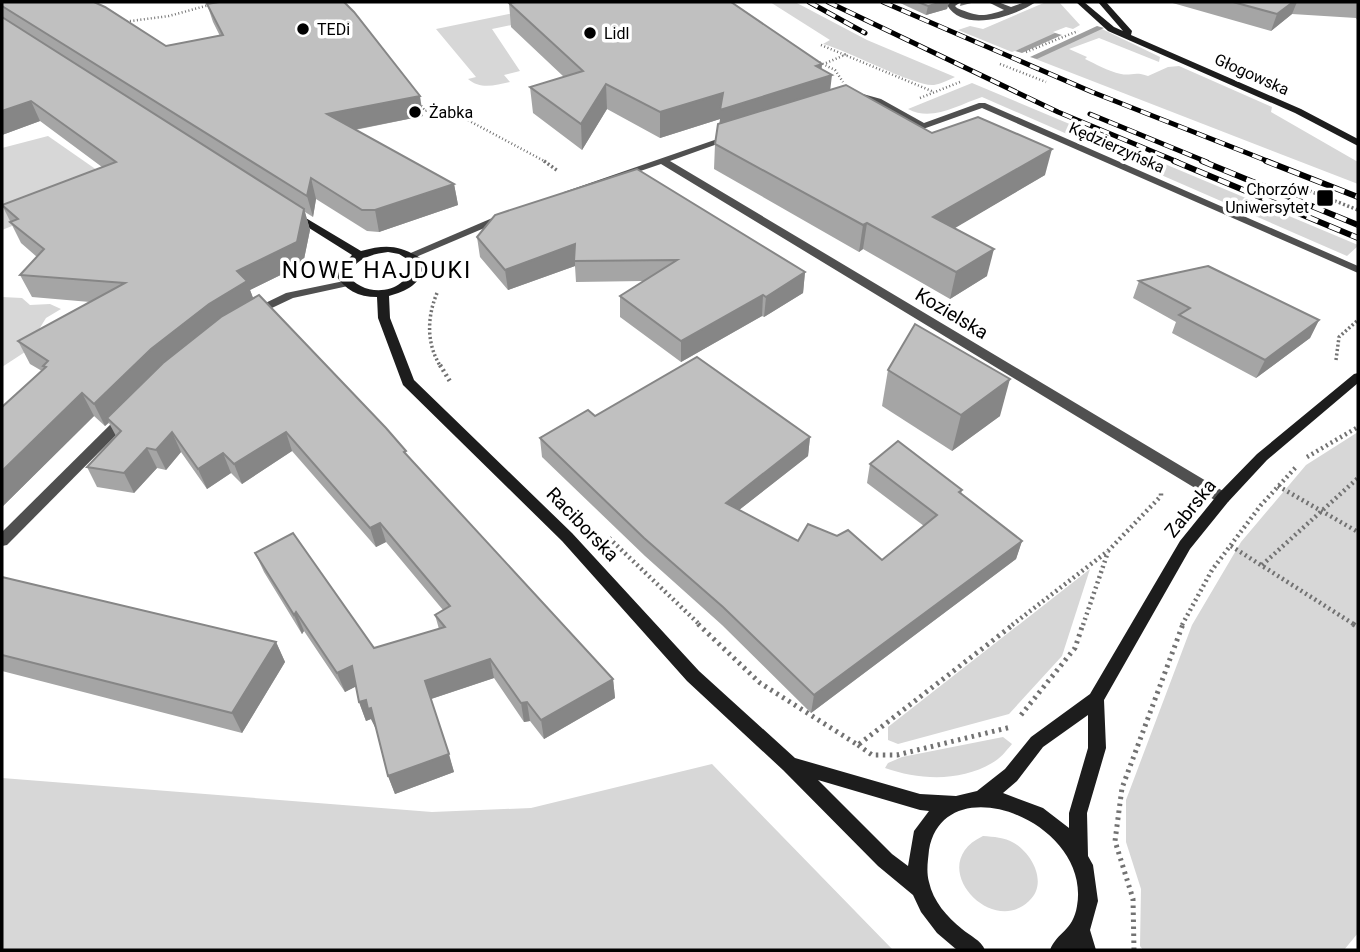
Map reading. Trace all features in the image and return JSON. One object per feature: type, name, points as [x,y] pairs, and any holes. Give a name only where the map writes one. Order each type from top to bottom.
[{"type":"street","points":[[957,2],[951,5],[954,10],[978,19],[986,19],[1020,5]]},
{"type":"street","points":[[992,2],[1020,5]]},
{"type":"street","name":"Głogowska","points":[[1080,2],[1096,19],[1111,29],[1298,111],[1358,143]]},
{"type":"street","name":"Głogowska","points":[[1102,2],[1133,37]]},
{"type":"street","name":"Kędzierzyńska","points":[[851,99],[863,97],[878,101],[923,126],[982,105],[1358,270]]},
{"type":"street","points":[[560,195],[738,136]]},
{"type":"street","name":"Kozielska","points":[[661,160],[1223,498]]},
{"type":"street","points":[[283,207],[360,255]]},
{"type":"street","points":[[412,255],[511,214]]},
{"type":"street","points":[[388,249],[412,255],[418,261],[416,277],[396,290],[367,293],[353,290],[344,284],[341,274],[347,264],[360,255],[388,249]]},
{"type":"street","points":[[242,319],[290,295],[344,284]]},
{"type":"street","name":"Raciborska","points":[[383,293],[384,318],[408,382],[566,537],[693,676],[789,764],[885,860],[921,889]]},
{"type":"street","name":"Zabrska","points":[[983,798],[1011,775],[1037,743],[1096,699],[1185,545],[1223,498],[1262,457],[1358,377]]},
{"type":"street","points":[[2,541],[138,404]]},
{"type":"street","points":[[1079,858],[1078,813],[1097,748],[1096,699]]},
{"type":"street","name":"Raciborska","points":[[789,764],[920,802],[954,804]]},
{"type":"street","points":[[975,950],[943,927],[930,909],[917,873],[918,844],[931,820],[954,804],[983,798],[1011,802],[1038,814],[1069,840],[1079,858],[1086,876],[1086,913],[1080,930],[1068,946],[1060,950]]},
{"type":"street","points":[[1080,930],[1086,950]]},
{"type":"path","points":[[112,23],[169,16],[220,2]]},
{"type":"path","points":[[1026,52],[1086,27]]},
{"type":"path","points":[[821,45],[934,92]]},
{"type":"path","points":[[825,63],[848,54]]},
{"type":"path","points":[[812,59],[825,63],[843,79],[843,85],[835,88]]},
{"type":"path","points":[[1000,64],[1046,82]]},
{"type":"path","points":[[916,99],[960,82]]},
{"type":"path","points":[[416,100],[425,111],[439,108],[462,117],[539,157],[562,174]]},
{"type":"path","points":[[1297,186],[1358,210]]},
{"type":"path","points":[[440,288],[429,312],[432,353],[452,384]]},
{"type":"path","points":[[1338,336],[1358,320]]},
{"type":"path","points":[[1134,950],[1133,899],[1115,841],[1122,788],[1177,636],[1212,570],[1278,486],[1300,461],[1358,427]]},
{"type":"path","points":[[1262,565],[1358,478]]},
{"type":"path","points":[[858,744],[1108,551],[1161,496],[1159,480]]},
{"type":"path","points":[[1278,486],[1358,532]]},
{"type":"path","points":[[604,533],[760,683],[872,755],[897,755],[1011,727],[1075,648],[1108,551]]},
{"type":"path","points":[[1231,546],[1358,627]]},
{"type":"shaded area","points":[[567,2],[621,2],[492,29],[520,71],[504,75],[510,82],[483,86],[468,79],[476,77],[436,29]]},
{"type":"shaded area","points":[[770,2],[795,2],[867,40],[955,77],[934,85],[897,75],[823,44],[830,40]]},
{"type":"shaded area","points":[[1046,2],[1059,2],[1080,25],[1073,29],[1066,27],[1053,32],[1058,34],[1012,52],[958,30],[970,26],[983,29]]},
{"type":"shaded area","points":[[1100,28],[1160,57],[1159,62],[1099,38],[1069,49],[1121,74],[1148,76],[1168,67],[1179,66],[1272,107],[1271,112],[1358,162],[1358,184],[1033,58]]},
{"type":"shaded area","points":[[972,83],[1358,246],[1347,256],[982,97],[936,113],[917,113],[908,109]]},
{"type":"shaded area","points":[[48,136],[117,184],[2,230],[2,148]]},
{"type":"shaded area","points":[[2,297],[22,298],[30,305],[50,304],[61,309],[46,318],[25,352],[2,367]]},
{"type":"shaded area","points":[[1358,432],[1358,933],[1344,950],[1143,950],[1140,946],[1141,889],[1126,842],[1126,800],[1192,625],[1241,542],[1306,465]]},
{"type":"shaded area","points":[[1090,569],[1062,656],[1009,714],[898,744],[888,740],[888,727]]},
{"type":"shaded area","points":[[1003,737],[1012,744],[1003,755],[980,769],[967,773],[925,777],[885,768],[888,763],[902,757]]},
{"type":"shaded area","points":[[712,764],[893,950],[2,950],[2,778],[432,812],[531,808]]},
{"type":"shaded area","points":[[983,836],[1003,838],[1014,843],[1027,854],[1036,870],[1038,878],[1035,894],[1014,910],[997,910],[982,904],[969,893],[961,879],[960,863],[966,848]]},
{"type":"building","points":[[2,2],[94,2],[166,46],[223,35],[207,4],[344,2],[420,96],[327,114],[454,184],[375,210],[362,210],[311,178],[307,196],[2,6]]},
{"type":"building","points":[[731,2],[822,64],[816,66],[832,75],[720,110],[723,93],[660,112],[606,84],[581,124],[530,87],[583,71],[509,3]]},
{"type":"building","points":[[918,2],[943,2],[928,6]]},
{"type":"building","points":[[1233,2],[1293,2],[1277,14]]},
{"type":"building","points":[[2,17],[304,209],[297,242],[237,271],[247,281],[209,304],[151,349],[94,404],[82,393],[2,471],[2,407],[46,367],[43,366],[48,361],[18,341],[125,283],[20,275],[44,249],[10,222],[18,219],[2,205],[116,162],[31,101],[2,111]]},
{"type":"building","points":[[846,85],[932,133],[978,117],[1052,149],[933,217],[994,249],[956,272],[867,223],[863,225],[715,144],[718,124]]},
{"type":"building","points":[[637,169],[805,272],[766,297],[763,295],[681,341],[620,296],[677,260],[574,261],[575,244],[505,270],[477,237],[495,215]]},
{"type":"building","points":[[1208,266],[1319,320],[1265,360],[1179,315],[1190,308],[1139,281]]},
{"type":"building","points":[[259,295],[386,428],[406,451],[404,452],[613,679],[541,720],[527,702],[521,703],[490,659],[425,681],[449,754],[388,776],[371,708],[368,709],[366,700],[359,702],[352,666],[337,673],[296,612],[294,615],[255,553],[293,533],[374,648],[445,627],[435,615],[450,606],[380,523],[370,528],[286,432],[234,464],[223,453],[198,469],[172,432],[156,450],[147,448],[124,473],[87,467],[121,431],[107,418],[163,363],[221,317]]},
{"type":"building","points":[[915,324],[1010,379],[961,415],[888,370]]},
{"type":"building","points":[[697,357],[810,437],[726,503],[798,541],[808,524],[837,536],[848,530],[882,560],[937,515],[870,464],[898,441],[1022,541],[814,695],[540,438],[588,410],[595,416]]},
{"type":"building","points":[[2,577],[276,642],[232,713],[2,655]]},
{"type":"waterway","points":[[1034,57],[1100,28]]},
{"type":"waterway","points":[[1019,51],[1058,35]]},
{"type":"railway","points":[[809,2],[865,33]]},
{"type":"railway","points":[[828,2],[1058,112],[1178,162]]},
{"type":"railway","points":[[883,2],[1092,92],[1270,162]]},
{"type":"railway","points":[[1090,114],[1207,162]]},
{"type":"railway","points":[[1174,161],[1358,238]]},
{"type":"railway","points":[[1202,161],[1358,225]]},
{"type":"railway","points":[[1266,161],[1358,197]]},
{"type":"place","name":"TEDi","points":[[303,29]]},
{"type":"place","name":"Lidl","points":[[590,33]]},
{"type":"place","name":"Żabka","points":[[415,112]]},
{"type":"place","name":"Chorzów Uniwersytet","points":[[1325,198]]},
{"type":"district","name":"NOWE HAJDUKI","points":[[377,270]]}]
